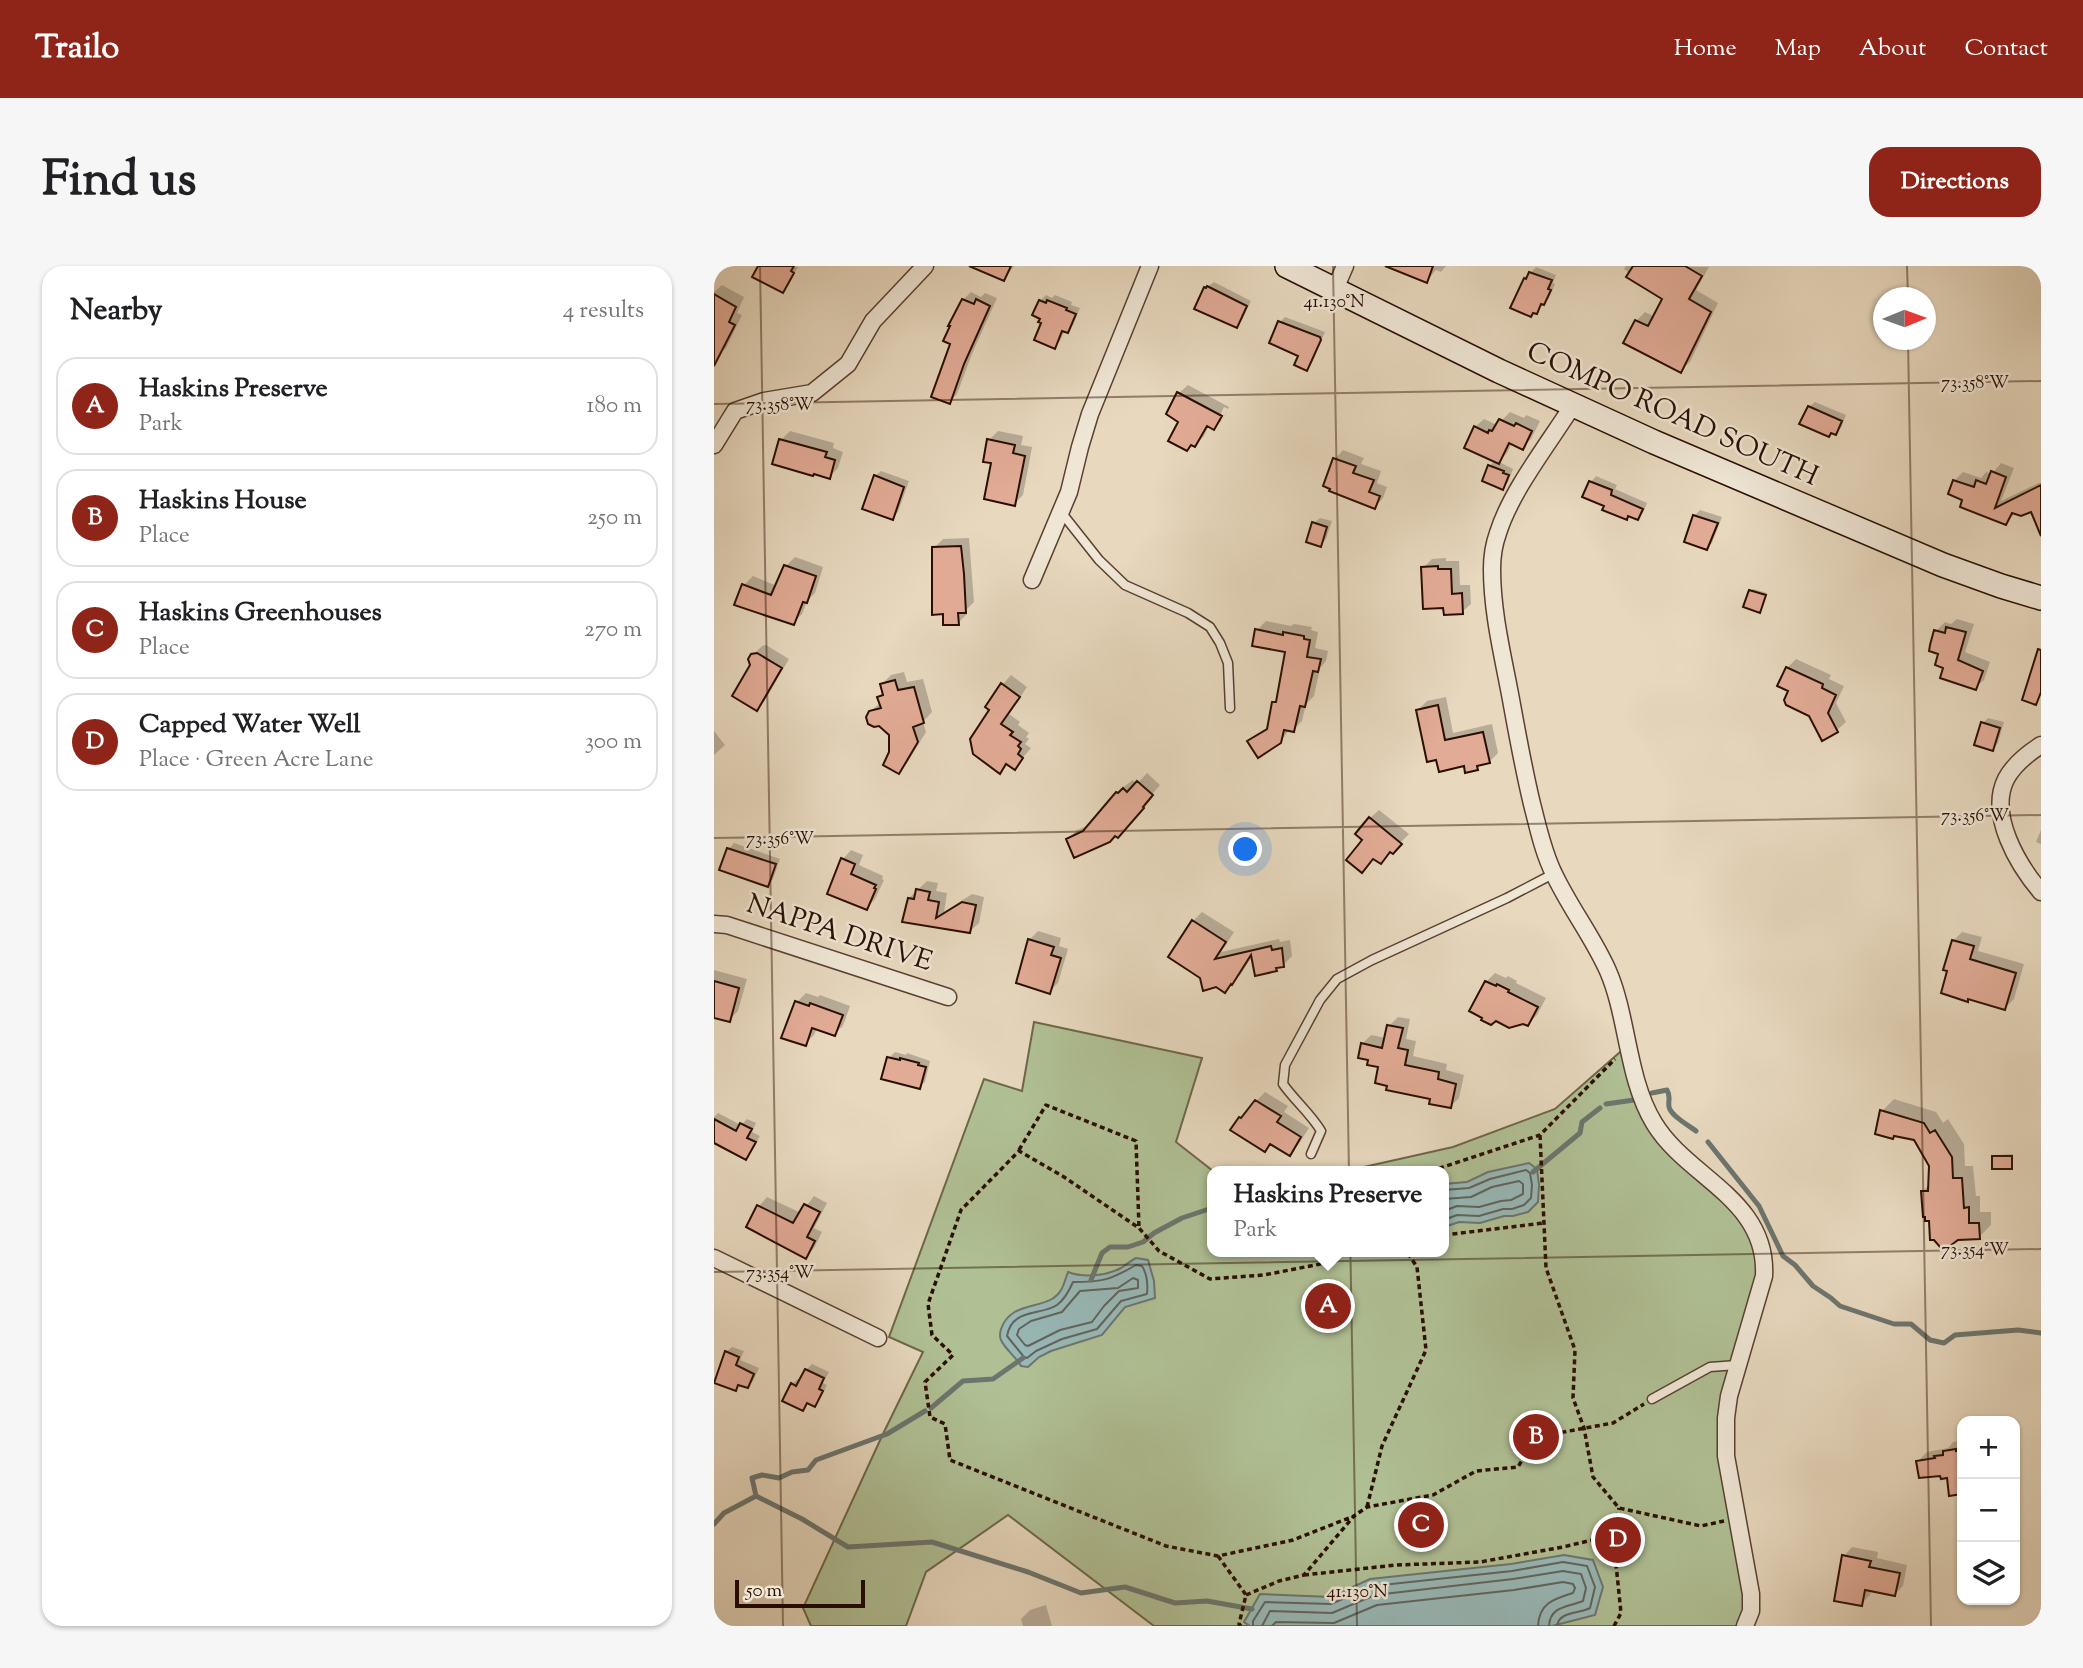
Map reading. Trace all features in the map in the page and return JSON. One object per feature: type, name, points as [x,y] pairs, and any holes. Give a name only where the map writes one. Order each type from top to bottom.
[{"type":"main road","name":"COMPO ROAD SOUTH","points":[[1287,266],[1573,405],[1943,565],[2041,598]]},
{"type":"street","points":[[714,445],[735,411],[764,401],[812,393],[848,364],[873,321],[925,266]]},
{"type":"street","points":[[1032,580],[1069,492],[1090,414],[1150,266]]},
{"type":"street","points":[[1335,289],[1345,266]]},
{"type":"street","points":[[1573,405],[1515,495],[1495,543],[1492,570],[1497,626],[1521,756],[1541,841],[1553,874],[1590,935],[1609,974],[1619,1005],[1627,1046],[1653,1121],[1682,1155],[1725,1191],[1749,1220],[1762,1247],[1764,1276],[1729,1396],[1725,1435],[1726,1456],[1751,1594],[1751,1611],[1745,1626]]},
{"type":"street","points":[[2041,745],[2016,764],[2002,790],[2000,806],[2006,832],[2018,862],[2041,892]]},
{"type":"street","name":"NAPPA DRIVE","points":[[714,924],[727,925],[948,997]]},
{"type":"street","points":[[714,1258],[878,1338]]},
{"type":"lane","points":[[1061,512],[1099,560],[1125,585],[1188,613],[1210,626],[1228,663],[1230,708]]},
{"type":"lane","points":[[1311,1154],[1321,1131],[1314,1119],[1294,1100],[1283,1084],[1285,1065],[1320,1000],[1337,979],[1553,874]]},
{"type":"lane","points":[[1652,1399],[1710,1367],[1737,1365]]},
{"type":"path","points":[[1446,1166],[1540,1135],[1627,1046]]},
{"type":"path","points":[[1139,1228],[1136,1141],[1046,1105],[1019,1151],[961,1210],[928,1304],[932,1335],[953,1355],[925,1382],[930,1417],[945,1424],[950,1460],[1166,1546],[1218,1556],[1293,1540],[1354,1516],[1367,1507],[1433,1495],[1476,1471],[1518,1467],[1536,1437],[1613,1423],[1652,1399]]},
{"type":"path","points":[[1540,1135],[1546,1268],[1575,1350],[1573,1398],[1584,1428],[1593,1477],[1619,1508],[1701,1526],[1738,1519]]},
{"type":"path","points":[[1019,1151],[1064,1177],[1139,1228],[1159,1251],[1210,1279],[1264,1275],[1336,1261],[1338,1257]]},
{"type":"path","points":[[1449,1234],[1544,1223]]},
{"type":"path","points":[[1367,1507],[1382,1446],[1426,1350],[1417,1267],[1410,1257]]},
{"type":"path","points":[[1614,1626],[1621,1613],[1613,1535],[1619,1508]]},
{"type":"path","points":[[1304,1575],[1354,1516]]},
{"type":"path","points":[[1246,1595],[1279,1581],[1304,1575],[1396,1565],[1480,1562],[1563,1548],[1613,1535]]},
{"type":"path","points":[[1218,1556],[1246,1595],[1239,1624],[1241,1626]]},
{"type":"green space","points":[[1034,1022],[1202,1058],[1176,1142],[1207,1166],[1207,1257],[1449,1257],[1449,1166],[1368,1166],[1453,1147],[1555,1109],[1627,1046],[1666,1139],[1725,1191],[1765,1260],[1726,1418],[1751,1594],[1745,1626],[1154,1626],[1008,1515],[926,1572],[906,1626],[811,1626],[803,1608],[923,1352],[889,1337],[984,1079],[1022,1091]]},
{"type":"water","points":[[1529,1163],[1537,1169],[1538,1202],[1528,1212],[1513,1216],[1480,1223],[1459,1222],[1449,1225],[1449,1184],[1467,1182],[1488,1172]]},
{"type":"water","points":[[1136,1258],[1148,1260],[1155,1298],[1125,1307],[1102,1335],[1051,1351],[1028,1367],[1021,1366],[1003,1343],[1000,1337],[1001,1329],[1010,1315],[1056,1297],[1068,1272],[1080,1275],[1102,1274],[1115,1271]]},
{"type":"water","points":[[1564,1555],[1593,1560],[1603,1587],[1595,1615],[1552,1626],[1250,1626],[1244,1622],[1260,1594],[1331,1597],[1370,1579],[1511,1564]]},
{"type":"building","points":[[758,266],[794,266],[791,271],[794,273],[783,293],[752,277]]},
{"type":"building","points":[[969,266],[1011,266],[1004,281]]},
{"type":"building","points":[[1385,266],[1433,266],[1427,283]]},
{"type":"building","points":[[1633,266],[1685,266],[1702,276],[1689,299],[1711,312],[1681,373],[1623,343],[1635,320],[1648,326],[1662,299],[1626,277]]},
{"type":"building","points":[[1529,272],[1552,280],[1544,305],[1541,304],[1537,314],[1533,313],[1531,317],[1510,308]]},
{"type":"building","points":[[1207,286],[1247,306],[1237,328],[1194,309],[1204,287]]},
{"type":"building","points":[[714,294],[736,307],[729,322],[735,325],[714,366]]},
{"type":"building","points":[[962,299],[974,304],[976,299],[990,306],[964,364],[950,404],[931,397],[950,344],[943,341]]},
{"type":"building","points":[[1039,300],[1046,303],[1047,300],[1076,314],[1068,333],[1062,331],[1055,349],[1034,340],[1041,323],[1038,322],[1040,319],[1032,315]]},
{"type":"building","points":[[1278,321],[1320,337],[1307,371],[1294,365],[1298,356],[1269,343]]},
{"type":"building","points":[[1177,392],[1222,416],[1214,430],[1207,426],[1195,447],[1191,445],[1187,451],[1168,441],[1178,422],[1166,414]]},
{"type":"building","points":[[1808,406],[1842,421],[1836,435],[1831,433],[1829,437],[1799,424]]},
{"type":"building","points":[[1499,419],[1532,431],[1523,450],[1509,443],[1499,464],[1464,448],[1474,426],[1488,433]]},
{"type":"building","points":[[779,439],[827,452],[825,457],[835,460],[830,479],[772,464]]},
{"type":"building","points":[[987,439],[1015,445],[1013,453],[1025,456],[1015,506],[984,499],[991,463],[983,462]]},
{"type":"building","points":[[1333,458],[1356,466],[1353,473],[1374,480],[1369,492],[1380,496],[1375,509],[1329,491],[1330,489],[1323,486]]},
{"type":"building","points":[[1488,465],[1509,475],[1503,490],[1482,481]]},
{"type":"building","points":[[1991,471],[2006,477],[1995,508],[2041,485],[2041,536],[2031,512],[2021,516],[2012,513],[2006,525],[1960,507],[1962,500],[1948,494],[1953,480],[1974,487],[1976,480],[1986,484]]},
{"type":"building","points":[[874,475],[904,487],[893,520],[862,509]]},
{"type":"building","points":[[1589,481],[1612,490],[1611,495],[1643,509],[1638,520],[1628,516],[1627,520],[1602,510],[1604,506],[1582,497]]},
{"type":"building","points":[[1693,515],[1718,523],[1707,550],[1684,542]]},
{"type":"building","points":[[1312,522],[1327,527],[1321,547],[1306,542]]},
{"type":"building","points":[[961,546],[966,613],[958,613],[959,625],[943,625],[943,614],[932,615],[932,547]]},
{"type":"building","points":[[784,565],[816,576],[807,603],[803,602],[794,625],[734,605],[742,584],[771,595]]},
{"type":"building","points":[[1438,566],[1438,569],[1451,569],[1452,594],[1462,593],[1463,614],[1444,615],[1443,608],[1423,609],[1421,567]]},
{"type":"building","points":[[1749,590],[1766,595],[1760,613],[1743,607]]},
{"type":"building","points":[[1946,627],[1966,632],[1958,660],[1983,671],[1976,690],[1940,678],[1943,668],[1935,665],[1938,654],[1929,651],[1934,630],[1945,633]]},
{"type":"building","points":[[1255,629],[1304,636],[1304,639],[1310,640],[1307,657],[1321,659],[1318,672],[1313,671],[1305,707],[1300,706],[1294,732],[1284,730],[1281,743],[1258,758],[1247,741],[1267,729],[1272,702],[1276,702],[1285,652],[1252,646]]},
{"type":"building","points":[[2038,649],[2041,650],[2041,692],[2036,705],[2022,700]]},
{"type":"building","points":[[757,653],[782,668],[757,711],[732,696],[750,665],[748,659],[751,654]]},
{"type":"building","points":[[1786,667],[1823,684],[1822,688],[1836,695],[1828,713],[1838,732],[1822,741],[1809,716],[1786,705],[1784,700],[1788,691],[1777,686]]},
{"type":"building","points":[[895,680],[898,690],[914,687],[924,723],[913,727],[918,742],[899,774],[883,765],[889,752],[889,735],[879,726],[868,724],[866,717],[869,711],[881,708],[877,697],[883,695],[880,684]]},
{"type":"building","points":[[1001,683],[1020,697],[1001,724],[1013,732],[1010,735],[1021,742],[1018,754],[1023,758],[1015,770],[1006,764],[1000,774],[973,754],[970,739],[989,710],[985,707]]},
{"type":"building","points":[[1438,705],[1445,740],[1483,732],[1490,763],[1465,773],[1464,766],[1439,772],[1436,760],[1427,762],[1416,710]]},
{"type":"building","points":[[1981,722],[2000,728],[1993,751],[1974,745]]},
{"type":"building","points":[[1137,781],[1153,795],[1144,808],[1118,838],[1115,836],[1110,842],[1074,858],[1066,839],[1083,831],[1116,792],[1123,788],[1127,792]]},
{"type":"building","points":[[1369,817],[1402,844],[1393,854],[1390,852],[1381,864],[1373,859],[1362,873],[1346,860],[1362,840],[1355,834]]},
{"type":"building","points":[[727,848],[776,864],[768,887],[719,870]]},
{"type":"building","points":[[841,858],[855,864],[851,874],[876,885],[867,910],[827,894]]},
{"type":"building","points":[[916,889],[930,892],[928,900],[939,902],[936,918],[962,902],[976,905],[970,933],[902,922],[908,898],[914,899]]},
{"type":"building","points":[[1192,920],[1226,942],[1215,959],[1271,946],[1272,950],[1282,948],[1284,967],[1255,976],[1251,955],[1225,993],[1216,987],[1203,991],[1200,978],[1168,957]]},
{"type":"building","points":[[1028,939],[1054,947],[1051,955],[1061,958],[1050,994],[1016,983]]},
{"type":"building","points":[[1952,940],[1974,946],[1970,959],[2016,973],[2005,1010],[1941,993],[1947,971],[1943,970]]},
{"type":"building","points":[[714,981],[739,988],[730,1022],[714,1018]]},
{"type":"building","points":[[1485,981],[1496,986],[1497,984],[1538,1007],[1528,1026],[1523,1024],[1509,1028],[1496,1021],[1491,1025],[1469,1011]]},
{"type":"building","points":[[795,1001],[809,1006],[810,1003],[843,1015],[835,1036],[812,1028],[806,1046],[781,1038]]},
{"type":"building","points":[[1387,1025],[1403,1028],[1398,1048],[1408,1050],[1405,1065],[1439,1072],[1438,1079],[1456,1084],[1451,1108],[1429,1104],[1430,1099],[1386,1090],[1387,1086],[1375,1083],[1378,1067],[1367,1065],[1368,1060],[1358,1058],[1361,1043],[1382,1048]]},
{"type":"building","points":[[887,1057],[900,1058],[926,1067],[920,1089],[881,1079]]},
{"type":"building","points":[[1255,1100],[1281,1116],[1277,1122],[1301,1137],[1290,1156],[1270,1144],[1265,1152],[1230,1130]]},
{"type":"building","points":[[1880,1110],[1924,1123],[1930,1133],[1935,1130],[1952,1157],[1953,1178],[1962,1178],[1964,1208],[1969,1207],[1969,1223],[1979,1223],[1980,1239],[1958,1240],[1946,1249],[1930,1240],[1929,1221],[1925,1221],[1923,1217],[1921,1191],[1928,1191],[1929,1166],[1914,1140],[1894,1136],[1893,1139],[1875,1134]]},
{"type":"building","points":[[714,1119],[736,1131],[740,1123],[752,1129],[747,1138],[756,1142],[746,1160],[714,1143]]},
{"type":"building","points":[[1992,1156],[2012,1156],[2012,1169],[1992,1169]]},
{"type":"building","points":[[804,1204],[820,1212],[807,1237],[815,1241],[806,1259],[746,1227],[757,1205],[793,1223]]},
{"type":"building","points":[[725,1351],[739,1357],[736,1365],[754,1374],[748,1388],[738,1385],[736,1391],[714,1383]]},
{"type":"building","points":[[805,1369],[824,1378],[819,1389],[823,1391],[815,1407],[807,1403],[803,1411],[782,1401],[791,1383],[796,1386]]},
{"type":"building","points":[[1943,1451],[1957,1451],[1957,1495],[1949,1496],[1947,1478],[1919,1478],[1916,1461],[1935,1458],[1934,1456],[1943,1455]]},
{"type":"building","points":[[1842,1555],[1871,1561],[1869,1567],[1900,1573],[1895,1596],[1865,1590],[1862,1606],[1834,1601]]},
{"type":"waterway","points":[[1652,1093],[1667,1090],[1670,1110],[1696,1131]]},
{"type":"waterway","points":[[1606,1104],[1634,1100]]},
{"type":"waterway","points":[[1533,1172],[1580,1133],[1582,1122],[1600,1108]]},
{"type":"waterway","points":[[1708,1142],[1759,1206],[1783,1256],[1795,1265],[1813,1286],[1840,1306],[1894,1324],[1911,1324],[1930,1340],[1944,1343],[1955,1335],[2018,1330],[2041,1333]]},
{"type":"waterway","points":[[1091,1280],[1102,1253],[1110,1247],[1128,1247],[1143,1242],[1182,1218],[1207,1210]]},
{"type":"waterway","points":[[931,1408],[963,1381],[993,1379],[1023,1358]]},
{"type":"waterway","points":[[756,1496],[752,1478],[762,1475],[779,1478],[792,1472],[808,1470],[816,1460],[887,1434],[925,1411]]},
{"type":"waterway","points":[[714,1524],[724,1513],[756,1496],[802,1519],[848,1547],[932,1542],[1028,1572],[1081,1593],[1125,1587],[1175,1603],[1207,1601],[1252,1609]]},
{"type":"place","name":"Haskins Preserve","points":[[1328,1306]]},
{"type":"place","name":"Haskins House","points":[[1536,1437]]},
{"type":"place","name":"Haskins Greenhouses","points":[[1421,1525]]},
{"type":"place","name":"Capped Water Well","points":[[1618,1540]]}]
